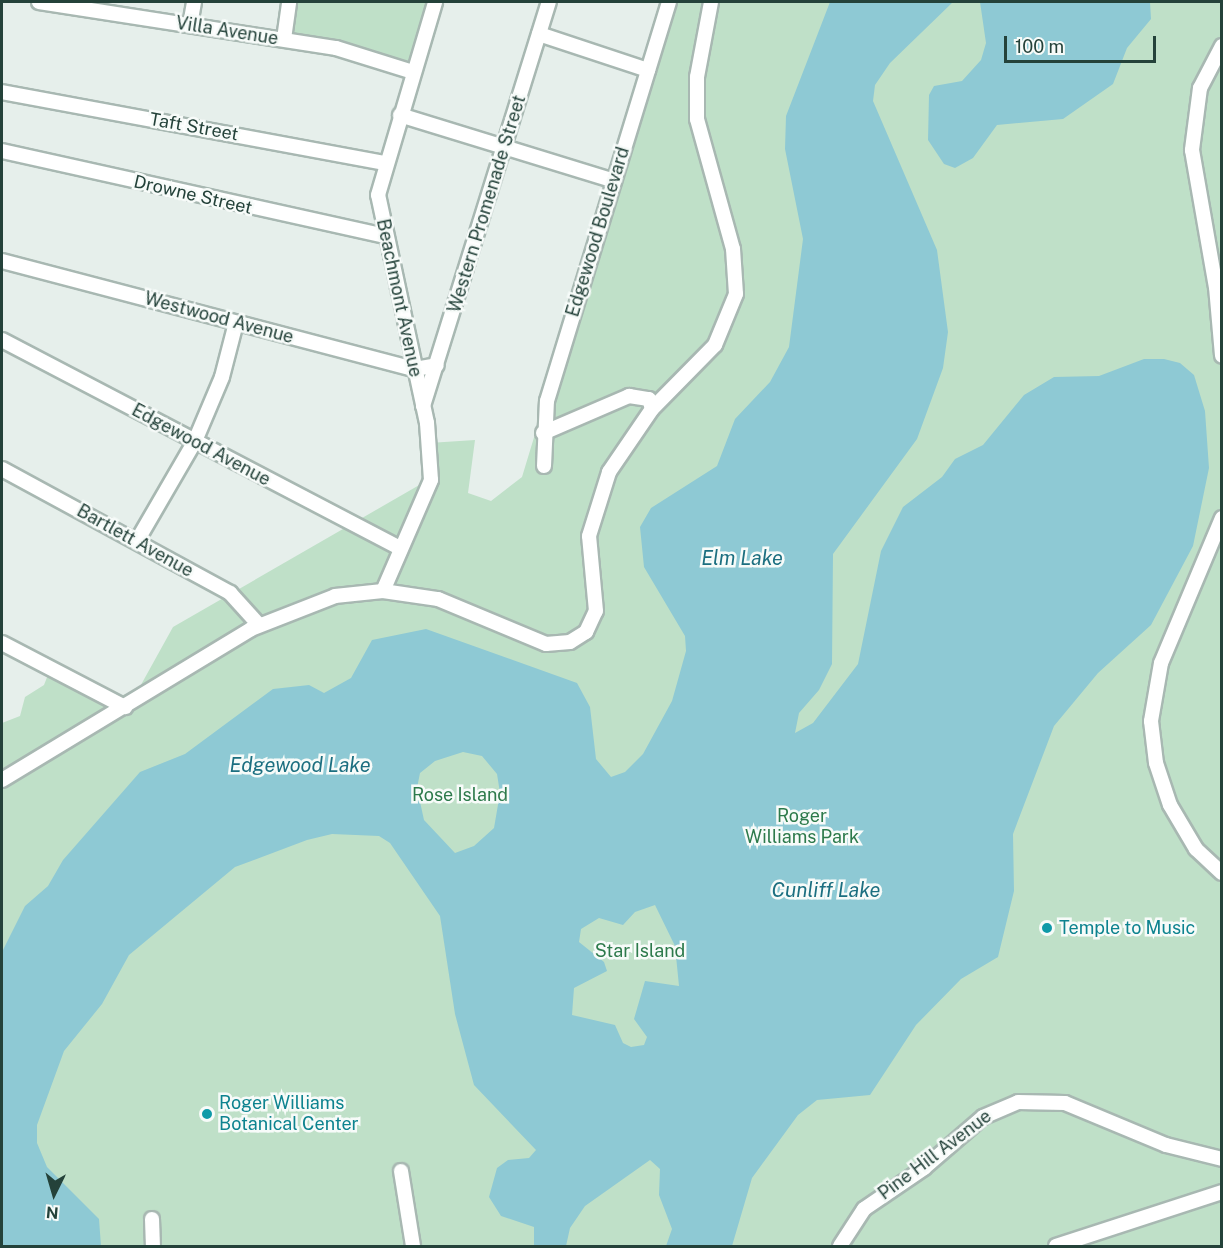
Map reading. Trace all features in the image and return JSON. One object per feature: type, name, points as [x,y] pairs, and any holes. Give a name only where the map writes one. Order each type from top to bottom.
[{"type":"street","name":"Villa Avenue","points":[[39,2],[99,6],[190,25],[336,48],[413,72]]},
{"type":"street","points":[[190,25],[194,2]]},
{"type":"street","points":[[284,39],[289,2]]},
{"type":"street","name":"Beachmont Avenue","points":[[383,591],[430,486],[423,407],[378,195],[435,2]]},
{"type":"street","name":"Western Promenade Street","points":[[423,407],[549,2]]},
{"type":"street","name":"Edgewood Boulevard","points":[[544,466],[543,433],[547,401],[669,2]]},
{"type":"street","points":[[2,780],[259,625],[324,598],[383,591],[466,607],[539,643],[563,644],[581,636],[596,614],[588,554],[597,500],[614,462],[652,409],[715,345],[736,294],[733,249],[697,119],[697,77],[711,2]]},
{"type":"street","points":[[539,34],[648,70]]},
{"type":"street","points":[[1221,45],[1200,88],[1192,150],[1216,287],[1221,356]]},
{"type":"street","name":"Taft Street","points":[[2,92],[386,163]]},
{"type":"street","points":[[400,115],[614,181]]},
{"type":"street","name":"Drowne Street","points":[[2,151],[385,236]]},
{"type":"street","name":"Westwood Avenue","points":[[2,261],[415,369],[437,365]]},
{"type":"street","points":[[137,541],[195,441],[222,377],[236,322]]},
{"type":"street","name":"Edgewood Avenue","points":[[2,340],[400,549]]},
{"type":"street","points":[[543,433],[629,396],[645,397],[652,409]]},
{"type":"street","name":"Bartlett Avenue","points":[[2,470],[230,592],[259,625]]},
{"type":"street","points":[[1221,518],[1161,663],[1151,721],[1156,763],[1170,805],[1196,849],[1221,873]]},
{"type":"street","points":[[2,643],[125,707]]},
{"type":"street","name":"Pine Hill Avenue","points":[[840,1246],[864,1209],[924,1168],[983,1117],[1018,1102],[1065,1103],[1167,1145],[1221,1159]]},
{"type":"street","points":[[401,1171],[413,1246]]},
{"type":"street","points":[[1056,1246],[1221,1192]]},
{"type":"street","points":[[152,1219],[153,1246]]},
{"type":"green space","points":[[294,2],[427,2],[408,66],[289,37]]},
{"type":"green space","name":"Roger Williams Park","points":[[666,2],[1221,2],[1221,1246],[2,1246],[2,723],[20,716],[25,697],[44,685],[51,667],[109,698],[137,692],[173,627],[428,480],[429,443],[475,440],[468,493],[491,501],[522,477]]},
{"type":"water","points":[[830,2],[953,2],[890,63],[875,85],[873,101],[937,250],[948,332],[943,368],[917,439],[833,554],[832,664],[819,690],[799,713],[795,733],[813,723],[858,664],[881,551],[903,507],[942,477],[955,459],[983,445],[1024,395],[1054,377],[1099,376],[1144,359],[1164,359],[1180,363],[1194,375],[1205,411],[1209,468],[1193,546],[1151,625],[1098,673],[1054,726],[1013,834],[1014,891],[998,957],[961,979],[916,1025],[870,1095],[817,1100],[798,1115],[752,1178],[732,1246],[666,1246],[672,1229],[659,1195],[660,1169],[650,1160],[585,1206],[570,1228],[566,1246],[534,1246],[534,1227],[501,1216],[489,1197],[497,1168],[508,1160],[529,1158],[536,1150],[474,1085],[455,1014],[440,916],[390,843],[379,836],[332,834],[307,840],[235,867],[129,955],[102,1004],[64,1051],[37,1125],[37,1143],[47,1167],[99,1219],[101,1246],[2,1246],[2,952],[25,906],[48,886],[63,860],[140,772],[185,754],[273,689],[309,685],[324,693],[351,678],[372,640],[426,629],[577,683],[590,707],[596,759],[611,777],[625,772],[643,754],[672,701],[686,651],[685,636],[644,567],[640,527],[651,508],[717,466],[735,419],[770,382],[789,347],[803,239],[785,149],[786,116]],"holes":[[[463,752],[482,756],[497,774],[500,793],[494,828],[474,846],[455,853],[424,820],[417,788],[420,773],[435,761]],[[655,905],[675,946],[679,986],[645,981],[634,1019],[647,1037],[644,1045],[631,1047],[623,1043],[615,1025],[572,1015],[574,988],[607,971],[604,962],[579,942],[581,929],[599,918],[623,925],[635,912]]]},
{"type":"water","points":[[980,2],[1150,2],[1151,19],[1127,48],[1113,84],[1063,119],[997,125],[973,158],[955,168],[944,164],[928,140],[929,95],[934,86],[962,81],[981,60],[986,43]]},
{"type":"place","name":"Temple to Music","points":[[1047,928]]},
{"type":"place","name":"Roger Williams Botanical Center","points":[[207,1114]]},
{"type":"water label","name":"Elm Lake","points":[[742,558]]},
{"type":"water label","name":"Edgewood Lake","points":[[300,765]]},
{"type":"water label","name":"Cunliff Lake","points":[[826,890]]},
{"type":"park label","name":"Rose Island","points":[[460,795]]},
{"type":"park label","name":"Star Island","points":[[640,951]]}]
